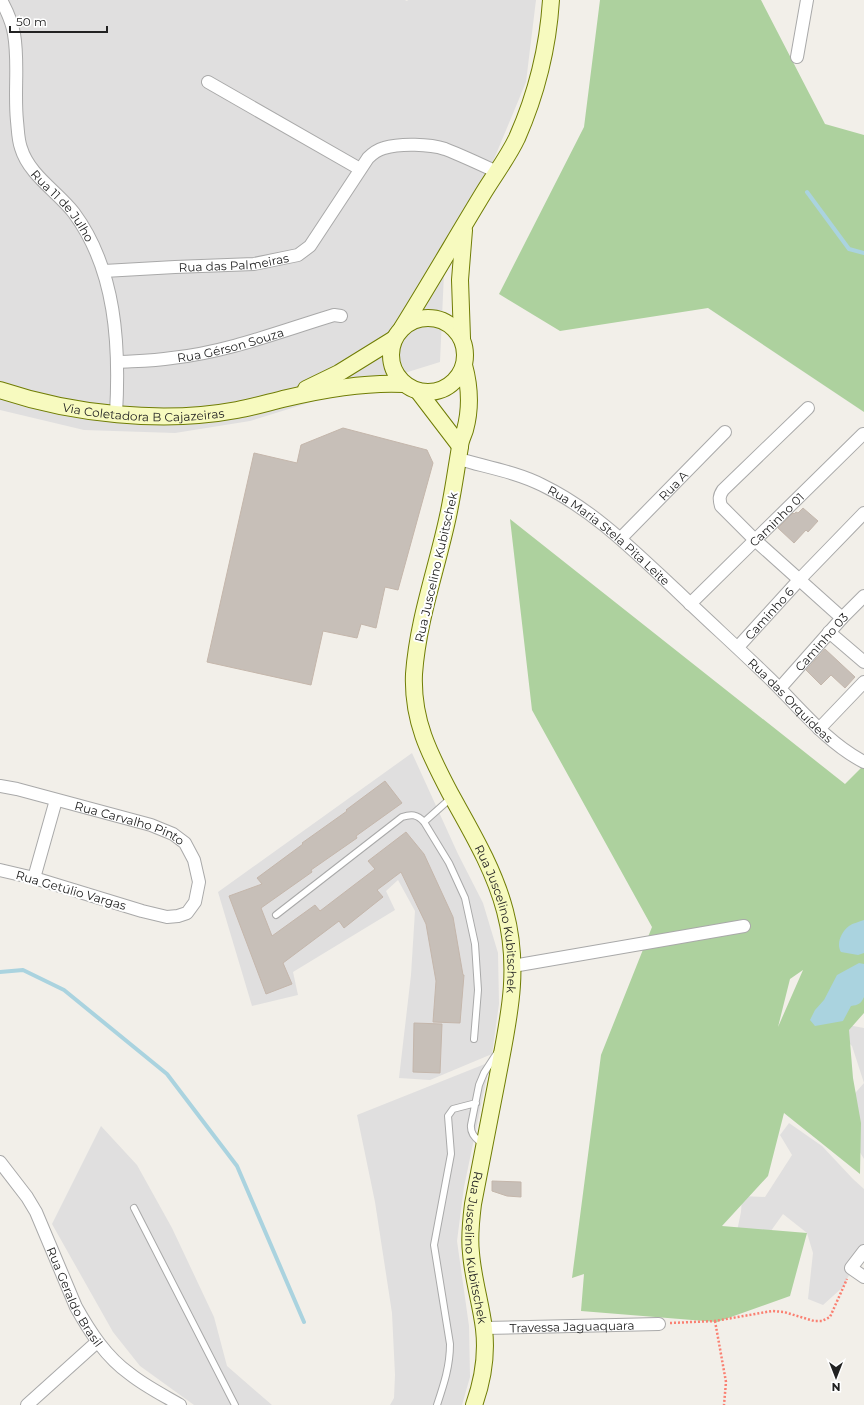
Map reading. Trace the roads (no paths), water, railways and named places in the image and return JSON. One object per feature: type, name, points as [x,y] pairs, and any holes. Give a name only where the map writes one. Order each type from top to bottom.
[{"type":"main road","points":[[459,452],[411,388],[396,374],[392,363],[391,350],[398,333],[516,139],[532,96],[544,54],[551,0]]},
{"type":"main road","points":[[411,388],[430,392],[441,390],[452,384],[460,376],[464,366],[466,356],[462,338],[460,280],[465,225]]},
{"type":"main road","points":[[398,333],[414,320],[428,318],[442,320],[454,327],[462,338]]},
{"type":"main road","name":"Via Coletadora B Cajazeiras","points":[[287,398],[339,373],[398,333]]},
{"type":"main road","name":"Rua Juscelino Kubitschek","points":[[464,366],[468,380],[469,406],[448,516],[423,613],[414,674],[415,701],[420,729],[427,748],[495,881],[505,912],[511,942],[513,966],[510,1015],[473,1204],[470,1238],[472,1266],[484,1328],[485,1348],[481,1380],[474,1405]]},
{"type":"main road","name":"Via Coletadora B Cajazeiras","points":[[0,390],[27,399],[65,407],[116,414],[169,417],[205,415],[260,406],[287,398],[357,385],[381,383],[411,388]]},
{"type":"street","name":"Rua 11 de Julho","points":[[1,0],[8,14],[14,33],[16,54],[16,104],[21,149],[27,161],[36,173],[73,212],[86,230],[95,247],[104,271],[111,301],[118,362],[116,414]]},
{"type":"street","points":[[797,57],[807,0]]},
{"type":"street","points":[[208,82],[360,169]]},
{"type":"street","name":"Rua das Palmeiras","points":[[104,271],[254,264],[298,255],[315,240],[360,169],[374,152],[384,148],[398,145],[414,145],[444,149],[497,172]]},
{"type":"street","name":"Rua Gérson Souza","points":[[118,362],[172,358],[202,353],[260,338],[334,315],[341,316]]},
{"type":"street","points":[[808,408],[720,494],[719,500],[721,506],[755,540],[842,618]]},
{"type":"street","name":"Rua A","points":[[621,538],[725,432]]},
{"type":"street","name":"Caminho 01","points":[[690,604],[863,434]]},
{"type":"street","name":"Rua Maria Stela Pita Leite","points":[[459,452],[541,484],[560,494],[586,511],[621,538],[690,604],[738,647]]},
{"type":"street","name":"Caminho 6","points":[[738,647],[864,513]]},
{"type":"street","name":"Caminho 03","points":[[780,688],[842,618],[864,596]]},
{"type":"street","points":[[830,632],[864,662]]},
{"type":"street","name":"Rua das Orquídeas","points":[[738,647],[780,688],[819,730],[845,750],[864,762]]},
{"type":"street","points":[[819,730],[864,682]]},
{"type":"street","name":"Rua Carvalho Pinto","points":[[0,786],[17,789],[151,824],[173,834],[186,843],[194,860],[199,882],[194,902],[187,913],[167,918],[142,911]]},
{"type":"street","points":[[34,878],[56,800]]},
{"type":"street","name":"Rua Getúlio Vargas","points":[[0,870],[34,878],[142,911]]},
{"type":"street","points":[[513,966],[744,926]]},
{"type":"street","name":"Rua Geraldo Brasil","points":[[0,1162],[24,1193],[36,1212],[76,1307],[97,1342],[110,1357],[129,1374],[180,1405]]},
{"type":"street","points":[[864,1250],[851,1268],[864,1276]]},
{"type":"street","name":"Travessa Jaguaquara","points":[[484,1328],[659,1324]]},
{"type":"street","points":[[27,1405],[97,1342]]},
{"type":"lane","points":[[424,822],[452,797]]},
{"type":"lane","points":[[276,915],[402,817],[408,815],[420,817],[449,863],[465,898],[475,944],[478,990],[474,1039]]},
{"type":"lane","points":[[484,1146],[473,1134],[471,1129],[479,1085],[484,1073],[504,1044]]},
{"type":"lane","points":[[437,1405],[448,1370],[450,1356],[450,1344],[434,1246],[451,1154],[448,1116],[453,1109],[476,1103]]},
{"type":"lane","points":[[134,1208],[235,1405]]},
{"type":"water","points":[[864,920],[864,953],[858,955],[841,952],[839,942],[844,931],[854,923]]},
{"type":"water","points":[[859,963],[864,964],[864,997],[862,1001],[857,1005],[851,1006],[843,1021],[815,1026],[810,1020],[815,1010],[824,1000],[837,975]]},
{"type":"waterway","points":[[807,192],[849,249],[864,253]]},
{"type":"waterway","points":[[0,972],[23,970],[64,990],[167,1074],[237,1166],[304,1322]]}]
